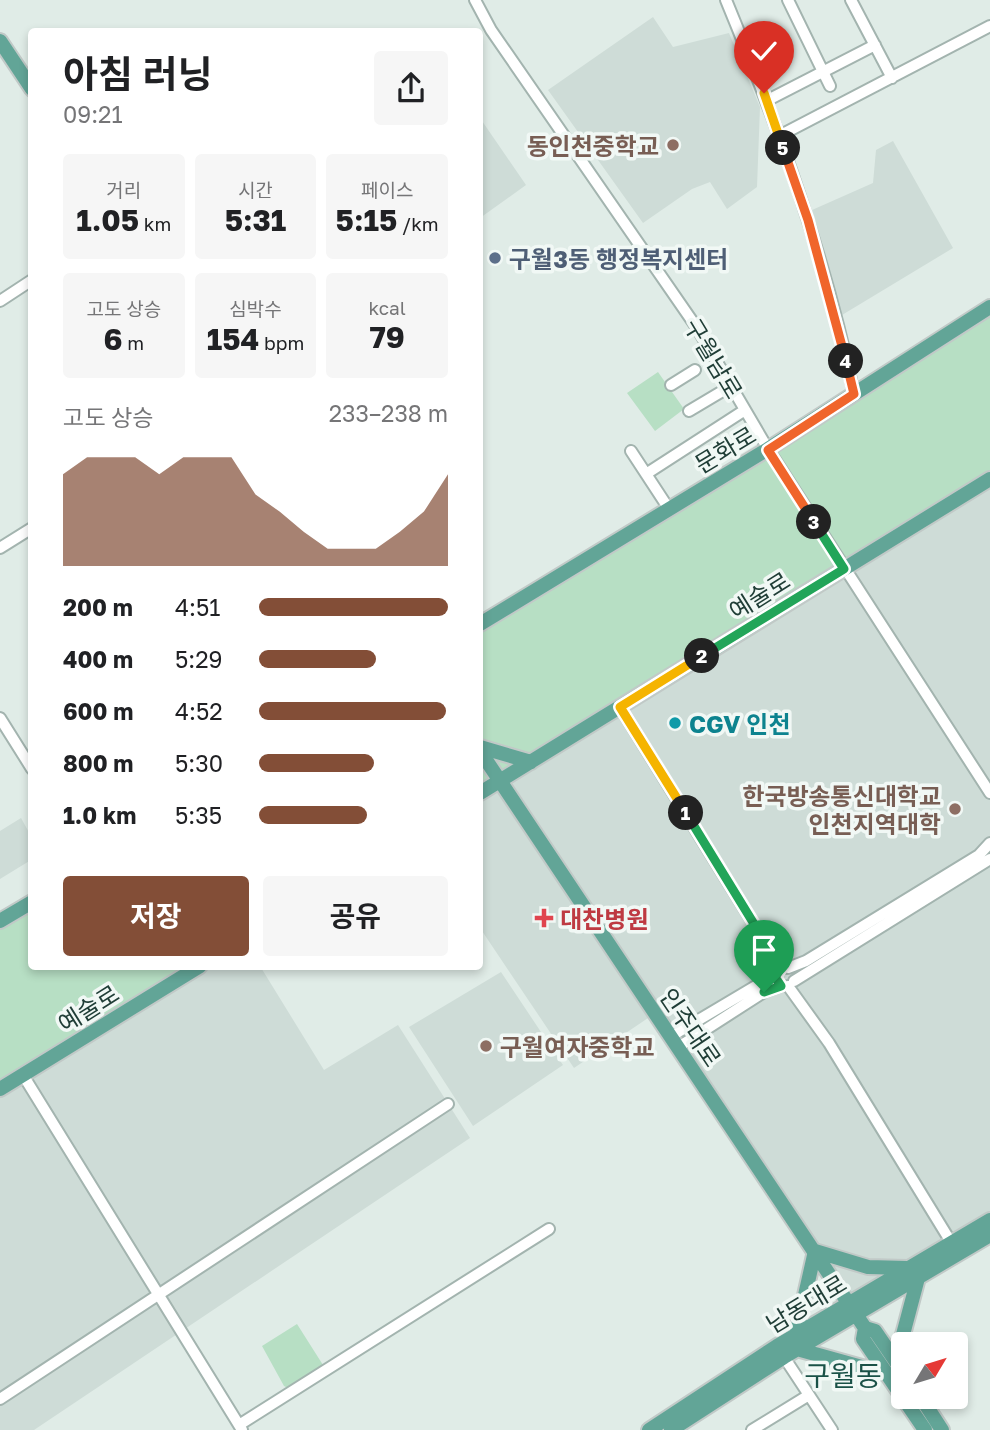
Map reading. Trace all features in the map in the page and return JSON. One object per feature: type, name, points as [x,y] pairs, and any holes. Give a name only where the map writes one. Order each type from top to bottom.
[{"type":"main road","points":[[0,41],[28,83]]},
{"type":"main road","name":"문화로","points":[[483,622],[768,450],[990,307]]},
{"type":"main road","name":"예술로","points":[[483,791],[990,479]]},
{"type":"main road","points":[[483,750],[531,762]]},
{"type":"main road","name":"인주대로","points":[[483,754],[865,1328],[875,1331],[891,1353]]},
{"type":"main road","points":[[0,921],[28,904]]},
{"type":"main road","name":"예술로","points":[[0,1089],[194,970]]},
{"type":"main road","name":"남동대로","points":[[955,1249],[990,1220]]},
{"type":"main road","name":"남동대로","points":[[649,1430],[955,1249],[990,1235]]},
{"type":"main road","points":[[887,1374],[797,1342],[815,1251],[868,1267],[915,1272],[905,1332]]},
{"type":"main road","name":"인주대로","points":[[865,1328],[863,1339],[925,1430]]},
{"type":"main road","name":"남동대로","points":[[671,1430],[784,1357],[797,1342]]},
{"type":"main road","points":[[928,1409],[942,1430]]},
{"type":"street","name":"구월남로","points":[[475,0],[491,30],[697,328],[768,450],[989,791]]},
{"type":"street","points":[[726,0],[766,100],[808,220],[854,394]]},
{"type":"street","points":[[789,0],[830,86]]},
{"type":"street","points":[[851,0],[892,78]]},
{"type":"street","points":[[779,136],[990,26]]},
{"type":"street","points":[[766,100],[875,45]]},
{"type":"street","points":[[0,301],[28,282]]},
{"type":"street","points":[[671,385],[695,370]]},
{"type":"street","points":[[689,411],[731,386]]},
{"type":"street","points":[[646,474],[745,410]]},
{"type":"street","points":[[631,451],[669,509]]},
{"type":"street","points":[[0,548],[28,530]]},
{"type":"street","points":[[620,707],[782,970],[794,974],[788,984]]},
{"type":"street","points":[[0,718],[28,763]]},
{"type":"street","points":[[673,1042],[782,970],[806,961],[979,855],[990,843]]},
{"type":"street","points":[[673,1042],[764,992],[788,984],[990,859]]},
{"type":"street","points":[[782,970],[776,981],[788,984],[830,1043],[955,1249]]},
{"type":"street","points":[[23,1075],[240,1427],[549,1229]]},
{"type":"street","points":[[0,1399],[157,1293],[448,1104]]},
{"type":"street","points":[[784,1357],[832,1430]]},
{"type":"street","points":[[752,1430],[809,1395]]},
{"type":"shaded area","name":"동인천중학교","points":[[653,17],[673,47],[729,33],[760,107],[757,187],[727,209],[710,182],[692,189],[643,223],[548,90]]},
{"type":"shaded area","points":[[483,122],[526,185],[483,216]]},
{"type":"shaded area","points":[[893,141],[953,248],[842,315],[812,210],[873,183],[876,150]]},
{"type":"shaded area","points":[[990,479],[990,1218],[848,1303],[654,1014],[574,1068],[483,932],[483,791]]},
{"type":"shaded area","points":[[21,818],[28,831],[28,862],[0,879],[0,831]]},
{"type":"shaded area","points":[[193,970],[262,970],[324,1070],[398,1025],[470,1138],[34,1430],[0,1430],[0,1089]]},
{"type":"shaded area","name":"구월여자중학교","points":[[501,972],[563,1065],[473,1126],[409,1027]]},
{"type":"green space","points":[[990,307],[990,479],[483,791],[483,627],[767,454],[773,458],[779,442]]},
{"type":"green space","points":[[658,372],[684,409],[655,431],[627,393]]},
{"type":"green space","points":[[28,907],[28,970],[193,970],[0,1089],[0,925]]},
{"type":"green space","points":[[297,1324],[323,1365],[322,1369],[290,1389],[284,1386],[262,1346]]},
{"type":"place","name":"동인천중학교","points":[[673,145]]},
{"type":"place","name":"구월3동 행정복지센터","points":[[495,258]]},
{"type":"place","name":"CGV 인천","points":[[675,723]]},
{"type":"place","name":"한국방송통신대학교 인천지역대학","points":[[955,809]]},
{"type":"place","name":"대찬병원","points":[[544,918]]},
{"type":"place","name":"구월여자중학교","points":[[486,1046]]},
{"type":"district","name":"구월동","points":[[843,1375]]},
{"type":"route","points":[[764,93],[808,220],[854,394],[768,450],[844,569],[620,707],[781,968],[775,977],[781,986],[764,992]]}]
